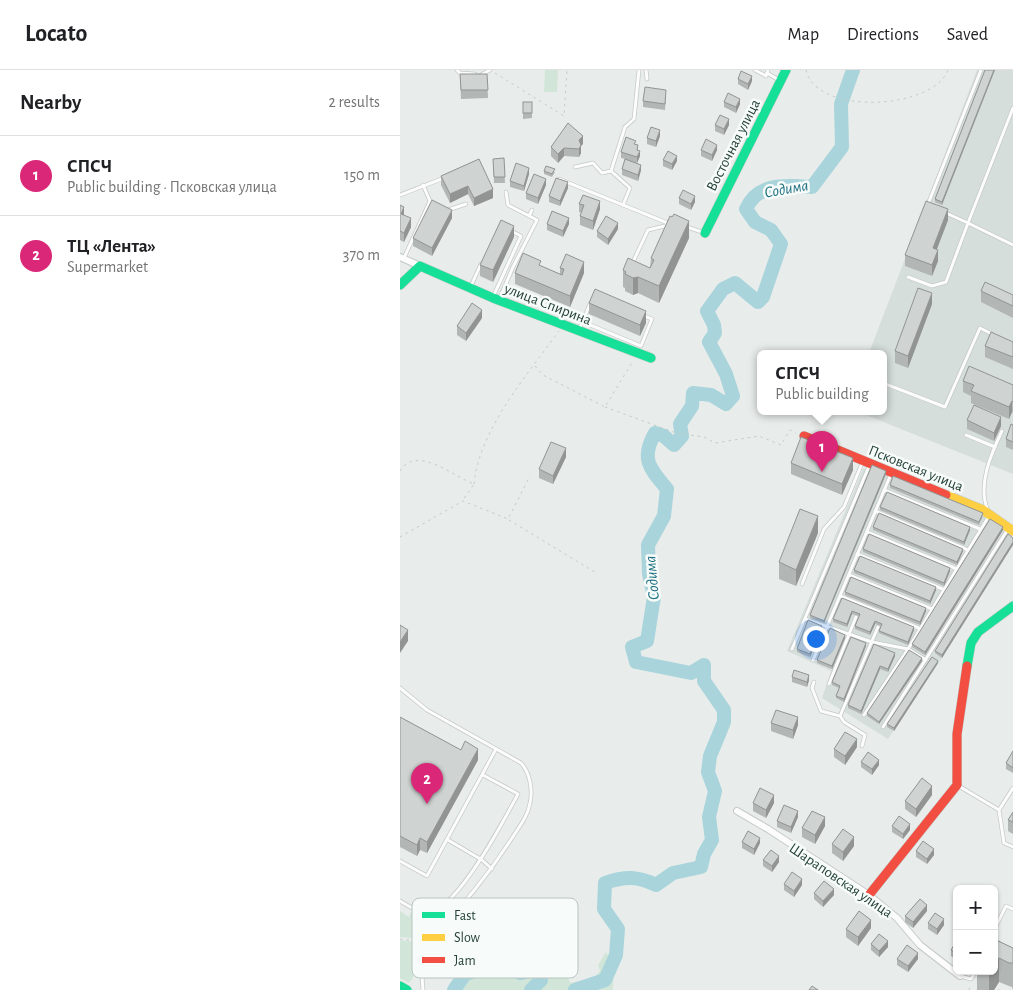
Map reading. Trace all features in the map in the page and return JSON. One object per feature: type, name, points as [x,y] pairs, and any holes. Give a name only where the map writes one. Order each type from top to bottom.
[{"type":"street","name":"Восточная улица","points":[[705,233],[786,70]]},
{"type":"street","points":[[400,285],[420,266],[402,258]]},
{"type":"street","name":"улица Спирина","points":[[420,266],[496,299],[578,331],[640,349],[652,358]]},
{"type":"street","name":"Псковская улица","points":[[804,436],[990,514],[1011,530]]},
{"type":"street","points":[[868,895],[957,785],[957,734],[971,643],[978,632],[1013,606]]},
{"type":"street","name":"Шараповская улица","points":[[737,811],[768,829],[868,895],[897,918],[920,945],[960,976]]},
{"type":"street","points":[[400,986],[407,990]]},
{"type":"lane","points":[[456,70],[460,73],[481,75],[490,70]]},
{"type":"lane","points":[[611,171],[625,127],[634,119],[639,70]]},
{"type":"lane","points":[[646,70],[647,79]]},
{"type":"lane","points":[[755,70],[766,76],[768,72],[780,81]]},
{"type":"lane","points":[[936,209],[928,206],[981,70]]},
{"type":"lane","points":[[908,277],[932,286],[946,282],[1013,108]]},
{"type":"lane","points":[[575,167],[593,163],[602,173],[611,171]]},
{"type":"lane","points":[[611,171],[630,188],[623,205]]},
{"type":"lane","points":[[400,195],[450,175]]},
{"type":"lane","points":[[559,179],[670,225],[695,228],[705,233]]},
{"type":"lane","points":[[424,185],[430,202],[436,205]]},
{"type":"lane","points":[[496,299],[537,220],[508,205],[506,192]]},
{"type":"lane","points":[[402,258],[430,202]]},
{"type":"lane","points":[[443,208],[450,211],[466,204]]},
{"type":"lane","points":[[529,216],[532,210]]},
{"type":"lane","points":[[944,213],[1013,245]]},
{"type":"lane","points":[[666,233],[670,225]]},
{"type":"lane","points":[[630,268],[648,230],[670,225]]},
{"type":"lane","points":[[496,299],[521,236],[507,230]]},
{"type":"lane","points":[[470,288],[484,257]]},
{"type":"lane","points":[[578,331],[594,295]]},
{"type":"lane","points":[[583,322],[640,349],[652,319],[636,312]]},
{"type":"lane","points":[[887,385],[945,407],[980,328],[997,336]]},
{"type":"lane","points":[[963,367],[971,371]]},
{"type":"lane","points":[[864,715],[921,629],[990,514],[984,502],[987,463],[1002,431]]},
{"type":"lane","points":[[966,435],[995,447]]},
{"type":"lane","points":[[802,584],[824,529],[844,507],[866,462]]},
{"type":"lane","points":[[792,650],[866,462]]},
{"type":"lane","points":[[813,660],[892,472]]},
{"type":"lane","points":[[884,490],[980,530]]},
{"type":"lane","points":[[875,511],[968,550]]},
{"type":"lane","points":[[816,526],[824,529]]},
{"type":"lane","points":[[882,727],[1011,530]]},
{"type":"lane","points":[[867,532],[957,570]]},
{"type":"lane","points":[[857,554],[944,590]]},
{"type":"lane","points":[[849,575],[932,609]]},
{"type":"lane","points":[[840,596],[921,629]]},
{"type":"lane","points":[[829,684],[856,617]]},
{"type":"lane","points":[[805,619],[872,642],[908,649],[926,660]]},
{"type":"lane","points":[[840,716],[878,627]]},
{"type":"lane","points":[[814,682],[812,688],[821,711],[840,716],[844,722],[865,735],[862,746]]},
{"type":"lane","points":[[400,688],[427,710],[524,767],[530,785],[531,797],[525,818],[492,869],[467,898]]},
{"type":"lane","points":[[400,862],[427,876],[496,749]]},
{"type":"lane","points":[[448,898],[482,860],[518,794],[483,775]]},
{"type":"lane","points":[[957,785],[999,810]]},
{"type":"lane","points":[[1013,788],[999,810],[1004,843],[1013,847]]},
{"type":"lane","points":[[448,840],[482,860],[492,869]]},
{"type":"lane","points":[[400,901],[412,907]]},
{"type":"lane","points":[[998,922],[1006,906],[1013,909]]},
{"type":"lane","points":[[960,976],[971,979],[974,975]]},
{"type":"path","points":[[490,70],[564,116],[568,70]]},
{"type":"path","points":[[806,70],[814,85],[845,99],[859,103],[880,104],[912,96],[931,87],[948,70]]},
{"type":"path","points":[[400,537],[463,501],[474,484],[479,457],[502,412],[563,325]]},
{"type":"path","points":[[605,407],[640,349]]},
{"type":"path","points":[[534,366],[543,375],[605,407],[676,433],[704,437],[715,443],[759,436],[782,444],[790,430],[804,436]]},
{"type":"path","points":[[400,471],[404,464],[413,460],[425,461],[474,484]]},
{"type":"path","points":[[508,519],[530,476]]},
{"type":"path","points":[[463,501],[508,519],[598,574]]},
{"type":"shaded area","points":[[977,70],[1013,70],[1013,474],[866,415],[887,415],[887,350],[870,350]]},
{"type":"shaded area","points":[[872,468],[983,516],[1003,530],[1008,537],[942,658],[888,739],[822,698],[831,671],[787,651],[863,469]]},
{"type":"green space","points":[[545,70],[558,70],[557,92],[544,92]]},
{"type":"green space","points":[[400,911],[409,917],[411,912],[412,938],[400,937]]},
{"type":"green space","points":[[400,940],[412,942],[413,978],[409,983],[400,978]]},
{"type":"green space","points":[[606,952],[614,966],[613,990],[459,990],[464,978],[568,978],[571,983],[594,978],[600,971],[598,965]]},
{"type":"building","points":[[985,70],[994,70],[942,202],[935,199]]},
{"type":"building","points":[[741,71],[752,76],[748,84],[738,79]]},
{"type":"building","points":[[460,74],[487,74],[488,90],[461,90]]},
{"type":"building","points":[[645,87],[666,90],[665,104],[643,101]]},
{"type":"building","points":[[728,93],[740,99],[736,107],[724,102]]},
{"type":"building","points":[[523,102],[532,102],[532,113],[523,113]]},
{"type":"building","points":[[720,115],[729,119],[724,129],[715,125]]},
{"type":"building","points":[[568,123],[583,136],[579,140],[581,145],[579,149],[564,148],[558,154],[551,147]]},
{"type":"building","points":[[651,127],[660,130],[656,141],[647,138]]},
{"type":"building","points":[[626,137],[636,141],[634,144],[638,145],[637,150],[640,151],[637,157],[621,152]]},
{"type":"building","points":[[706,139],[717,145],[712,155],[701,150]]},
{"type":"building","points":[[668,151],[677,156],[672,164],[663,160]]},
{"type":"building","points":[[504,158],[505,177],[494,177],[493,159]]},
{"type":"building","points":[[479,159],[493,189],[474,198],[468,186],[450,194],[441,176]]},
{"type":"building","points":[[625,159],[641,165],[638,175],[622,169]]},
{"type":"building","points":[[516,163],[529,168],[524,186],[510,181]]},
{"type":"building","points":[[546,166],[555,169],[552,174],[544,171]]},
{"type":"building","points":[[534,174],[546,179],[538,198],[526,193]]},
{"type":"building","points":[[556,178],[568,182],[560,201],[549,196]]},
{"type":"building","points":[[683,190],[695,196],[691,204],[679,198]]},
{"type":"building","points":[[583,195],[600,201],[593,221],[580,216],[584,205],[579,204]]},
{"type":"building","points":[[432,200],[452,210],[432,248],[413,238]]},
{"type":"building","points":[[926,201],[948,209],[933,248],[938,250],[932,265],[905,255]]},
{"type":"building","points":[[400,205],[404,207],[401,214],[411,218],[404,233],[400,231]]},
{"type":"building","points":[[552,211],[569,218],[563,231],[547,224]]},
{"type":"building","points":[[674,214],[689,221],[659,286],[625,274],[626,272],[623,270],[628,258],[650,268],[654,260],[651,258],[670,216],[672,217]]},
{"type":"building","points":[[606,216],[618,223],[608,239],[597,231]]},
{"type":"building","points":[[501,220],[514,226],[493,270],[480,265]]},
{"type":"building","points":[[523,253],[541,261],[539,265],[562,275],[564,269],[560,268],[566,254],[584,262],[570,296],[515,273]]},
{"type":"building","points":[[985,282],[1013,295],[1013,306],[981,291]]},
{"type":"building","points":[[918,288],[932,293],[908,356],[895,351]]},
{"type":"building","points":[[595,289],[646,311],[640,325],[589,303]]},
{"type":"building","points":[[472,303],[482,310],[466,333],[457,326]]},
{"type":"building","points":[[991,332],[1013,342],[1013,357],[985,346]]},
{"type":"building","points":[[969,366],[1013,385],[1013,402],[1009,407],[971,391],[974,385],[963,381]]},
{"type":"building","points":[[974,405],[1001,417],[994,433],[967,420]]},
{"type":"building","points":[[1011,424],[1013,425],[1013,442],[1006,439]]},
{"type":"building","points":[[801,437],[853,458],[842,484],[791,463]]},
{"type":"building","points":[[551,442],[566,448],[553,476],[539,469]]},
{"type":"building","points":[[872,465],[886,471],[824,621],[810,615]]},
{"type":"building","points":[[893,476],[983,513],[979,522],[890,485]]},
{"type":"building","points":[[887,492],[970,527],[964,542],[880,507]]},
{"type":"building","points":[[800,509],[818,516],[796,570],[779,562]]},
{"type":"building","points":[[879,513],[963,549],[957,562],[873,527]]},
{"type":"building","points":[[990,519],[1003,527],[925,652],[912,644]]},
{"type":"building","points":[[869,534],[950,568],[944,583],[863,549]]},
{"type":"building","points":[[1008,534],[1013,538],[1013,542],[942,655],[935,651]]},
{"type":"building","points":[[860,556],[936,587],[930,601],[854,570]]},
{"type":"building","points":[[851,577],[926,608],[920,622],[845,592]]},
{"type":"building","points":[[842,598],[914,627],[908,642],[879,631],[882,624],[875,621],[870,632],[855,626],[860,614],[852,611],[847,624],[833,619]]},
{"type":"building","points":[[808,620],[822,626],[810,654],[797,649]]},
{"type":"building","points":[[400,625],[408,630],[400,642]]},
{"type":"building","points":[[830,628],[845,635],[832,666],[817,660]]},
{"type":"building","points":[[851,637],[866,643],[844,699],[836,696],[840,686],[832,682]]},
{"type":"building","points":[[874,644],[895,653],[888,669],[880,666],[861,711],[848,705]]},
{"type":"building","points":[[909,650],[922,658],[879,722],[867,713]]},
{"type":"building","points":[[932,657],[938,661],[894,728],[887,724]]},
{"type":"building","points":[[794,670],[809,675],[807,682],[792,677]]},
{"type":"building","points":[[776,710],[798,717],[793,730],[771,723]]},
{"type":"building","points":[[400,717],[461,750],[465,741],[478,749],[427,842],[420,838],[417,845],[400,836]]},
{"type":"building","points":[[845,732],[857,739],[845,756],[834,749]]},
{"type":"building","points":[[1013,751],[1013,768],[1006,763]]},
{"type":"building","points":[[868,752],[879,760],[872,769],[861,762]]},
{"type":"building","points":[[922,778],[932,786],[916,809],[905,801]]},
{"type":"building","points":[[760,788],[774,795],[766,810],[753,803]]},
{"type":"building","points":[[784,805],[798,811],[791,827],[777,821]]},
{"type":"building","points":[[812,811],[825,817],[815,835],[802,828]]},
{"type":"building","points":[[1013,812],[1013,822],[1008,820]]},
{"type":"building","points":[[899,816],[910,824],[903,834],[892,826]]},
{"type":"building","points":[[843,829],[854,837],[843,852],[832,844]]},
{"type":"building","points":[[748,831],[760,838],[754,849],[742,842]]},
{"type":"building","points":[[923,841],[934,849],[927,859],[916,851]]},
{"type":"building","points":[[771,850],[779,856],[772,866],[763,860]]},
{"type":"building","points":[[792,872],[802,879],[794,891],[784,884]]},
{"type":"building","points":[[824,881],[834,889],[823,901],[814,893]]},
{"type":"building","points":[[920,899],[927,905],[913,922],[905,916]]},
{"type":"building","points":[[859,911],[871,920],[858,937],[846,929]]},
{"type":"building","points":[[935,913],[944,919],[937,929],[928,923]]},
{"type":"building","points":[[879,934],[888,941],[879,951],[871,944]]},
{"type":"building","points":[[998,941],[1013,948],[1013,963],[999,958],[998,960]]},
{"type":"building","points":[[907,945],[918,953],[908,966],[897,959]]},
{"type":"building","points":[[812,986],[818,990],[809,990]]},
{"type":"waterway","name":"Содима","points":[[575,990],[605,980],[616,955],[618,929],[604,909],[605,883],[631,878],[656,885],[673,873],[701,867],[704,854],[712,840],[709,817],[715,791],[708,772],[710,756],[724,722],[724,710],[704,681],[704,665],[691,673],[636,662],[632,647],[647,641],[654,597],[649,574],[648,545],[664,516],[667,489],[649,463],[648,450],[655,433],[664,436],[674,445],[682,436],[680,424],[692,406],[693,393],[711,395],[726,404],[733,396],[726,374],[709,342],[715,333],[714,325],[707,311],[723,289],[735,283],[758,302],[763,297],[781,244],[771,230],[755,222],[746,209],[751,200],[758,194],[774,187],[812,187],[842,147],[841,104],[853,70]]},
{"type":"waterway","name":"Содима","points":[[454,990],[462,978]]},
{"type":"waterway","name":"Содима","points":[[531,990],[541,978]]},
{"type":"traffic: fast","points":[[705,233],[786,70]]},
{"type":"traffic: fast","points":[[400,285],[420,266],[493,298],[651,358]]},
{"type":"traffic: fast","points":[[967,666],[971,643],[978,632],[1013,606]]},
{"type":"traffic: fast","points":[[400,986],[407,990]]},
{"type":"traffic: slow","points":[[946,495],[983,510],[1013,531]]},
{"type":"traffic: jam","points":[[804,436],[946,495]]},
{"type":"traffic: jam","points":[[869,895],[957,785],[957,734],[967,666]]},
{"type":"place","name":"СПСЧ","points":[[822,472]]},
{"type":"place","name":"ТЦ «Лента»","points":[[427,804]]}]
